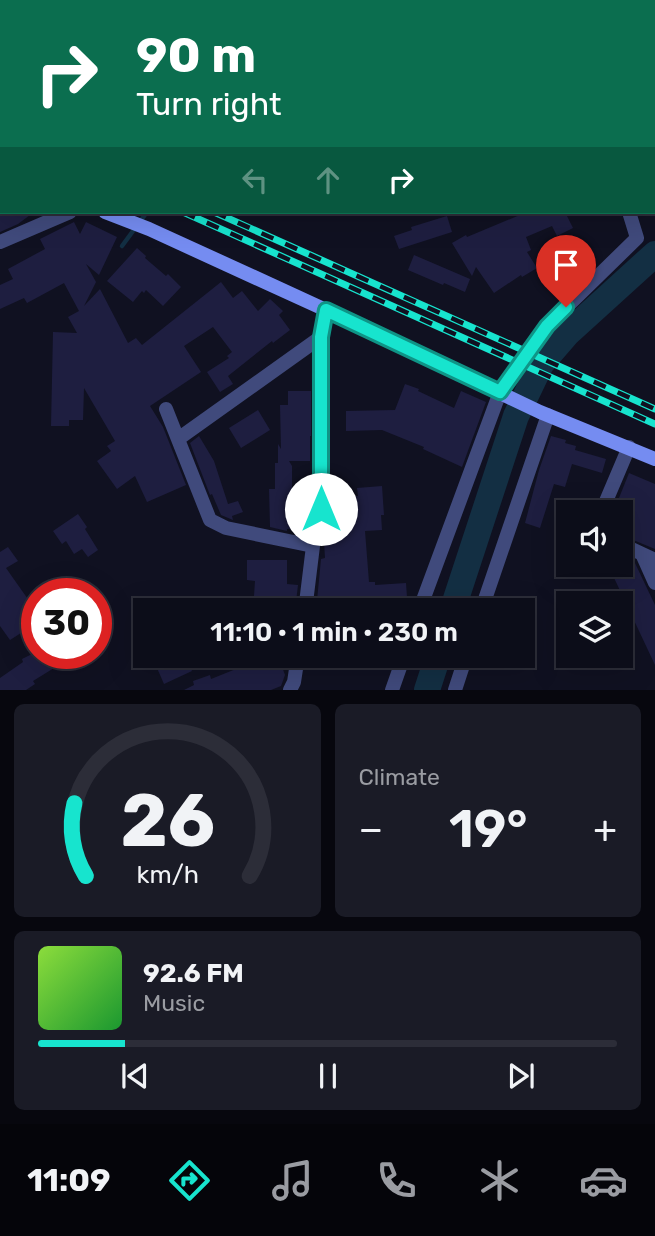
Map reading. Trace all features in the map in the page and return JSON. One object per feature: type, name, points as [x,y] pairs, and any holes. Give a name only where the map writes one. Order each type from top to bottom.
[{"type":"main road","points":[[110,214],[326,310],[544,413],[655,459]]},
{"type":"street","points":[[0,242],[65,214]]},
{"type":"street","points":[[424,598],[504,394],[547,326],[637,238],[630,214]]},
{"type":"street","points":[[307,598],[321,509],[321,337],[326,310]]},
{"type":"street","points":[[178,439],[321,337]]},
{"type":"street","points":[[166,409],[210,520],[226,528],[313,546]]},
{"type":"street","points":[[485,598],[544,413]]},
{"type":"street","points":[[607,500],[629,447]]},
{"type":"street","points":[[633,550],[649,557],[655,583]]},
{"type":"street","points":[[290,690],[296,668]]},
{"type":"street","points":[[392,690],[400,668]]},
{"type":"street","points":[[455,690],[462,668]]},
{"type":"building","points":[[0,214],[31,214],[18,224],[0,232]]},
{"type":"building","points":[[522,214],[566,214],[573,228],[557,236],[552,226],[526,237],[531,250],[527,252],[537,268],[494,293],[476,267],[472,276],[452,243],[466,235],[467,237]]},
{"type":"building","points":[[447,216],[452,232],[399,249],[394,236],[412,230],[411,227]]},
{"type":"building","points":[[74,222],[80,234],[86,222],[117,237],[99,275],[86,264],[96,282],[84,306],[100,289],[128,343],[136,338],[142,345],[221,282],[233,298],[242,291],[258,311],[270,299],[283,311],[279,315],[290,330],[228,376],[233,384],[220,392],[207,372],[229,358],[227,356],[232,352],[213,327],[184,346],[201,372],[150,406],[163,427],[186,485],[147,502],[135,476],[117,489],[97,461],[111,451],[107,446],[115,441],[84,388],[83,420],[69,420],[69,426],[51,426],[53,332],[77,333],[68,317],[79,311],[64,283],[27,303],[24,298],[0,309],[0,285],[13,279],[8,269],[45,249],[40,239]]},
{"type":"building","points":[[137,248],[145,258],[181,287],[163,306],[146,290],[133,302],[107,281]]},
{"type":"building","points":[[414,255],[470,279],[465,292],[408,270]]},
{"type":"building","points":[[405,384],[454,408],[461,391],[486,402],[462,467],[423,449],[424,447],[382,430],[346,431],[346,411],[395,410]]},
{"type":"building","points":[[288,391],[311,391],[310,461],[289,461],[292,466],[292,493],[310,493],[311,510],[307,528],[287,531],[270,527],[269,489],[275,489],[278,444],[281,449],[280,405],[288,405]]},
{"type":"building","points":[[258,410],[270,430],[241,448],[229,428]]},
{"type":"building","points":[[199,436],[214,461],[228,504],[238,501],[243,512],[232,516],[233,520],[221,515],[212,494],[210,495],[190,443]]},
{"type":"building","points":[[551,436],[566,440],[565,443],[576,446],[575,450],[606,459],[602,473],[572,464],[565,487],[554,484],[540,528],[525,523]]},
{"type":"building","points":[[629,473],[655,484],[655,549],[633,540],[633,500],[618,500]]},
{"type":"building","points":[[382,486],[382,530],[365,531],[369,582],[375,582],[375,585],[406,583],[407,598],[317,598],[321,559],[325,558],[324,542],[337,541],[333,498],[358,496],[357,488]]},
{"type":"building","points":[[78,514],[98,550],[88,557],[82,549],[74,554],[66,541],[62,544],[53,531]]},
{"type":"building","points":[[8,547],[18,561],[6,568],[21,589],[21,633],[10,640],[0,626],[0,552]]},
{"type":"building","points":[[247,560],[287,560],[287,584],[298,585],[296,598],[254,598],[255,581],[247,580]]},
{"type":"building","points":[[633,561],[655,605],[655,665],[633,618],[633,591],[620,591],[614,577],[633,577]]},
{"type":"building","points":[[21,663],[21,669],[52,669],[33,681],[35,684],[26,690],[0,690],[0,678]]},
{"type":"building","points":[[157,668],[191,668],[192,671],[164,684]]},
{"type":"building","points":[[238,668],[282,668],[285,675],[281,686],[271,690],[184,690],[194,685],[193,681],[210,675],[211,679]]},
{"type":"waterway","points":[[122,246],[146,214]]},
{"type":"waterway","points":[[456,598],[516,416],[541,364],[567,334],[655,254]]},
{"type":"waterway","points":[[427,690],[434,668]]},
{"type":"railway","points":[[187,214],[655,424]]},
{"type":"railway","points":[[218,214],[655,409]]},
{"type":"route","points":[[321,509],[321,337],[326,310],[500,392],[547,326],[566,307]]}]
